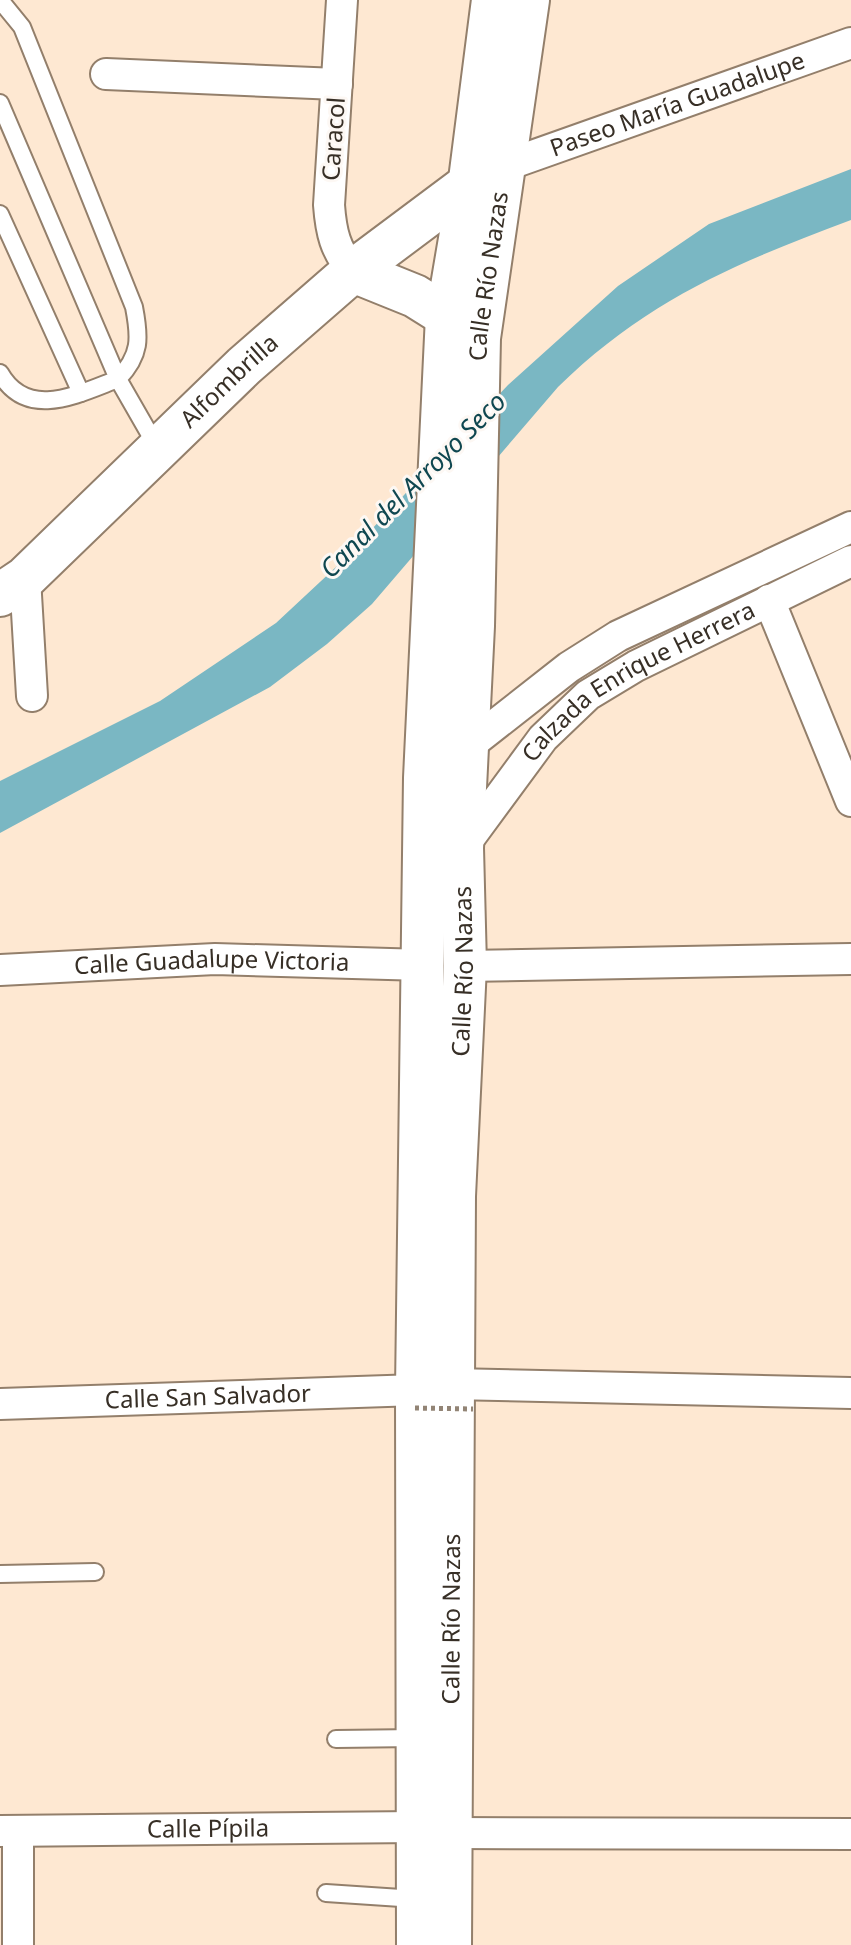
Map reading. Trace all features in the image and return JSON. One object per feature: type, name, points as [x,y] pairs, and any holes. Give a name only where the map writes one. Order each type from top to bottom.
[{"type":"street","name":"Caracol","points":[[342,0],[329,205],[331,235],[340,256],[353,271]]},
{"type":"street","name":"Calle Río Nazas","points":[[487,173],[493,0]]},
{"type":"street","name":"Calle Río Nazas","points":[[418,1945],[418,1899],[435,1830],[439,1398],[424,965],[425,778],[432,644],[457,334],[487,173],[528,0]]},
{"type":"street","name":"Paseo María Guadalupe","points":[[487,173],[851,43]]},
{"type":"street","points":[[106,74],[337,84]]},
{"type":"street","name":"Alfombrilla","points":[[12,587],[160,452],[244,366],[353,271],[487,173]]},
{"type":"street","points":[[353,271],[415,296],[457,334]]},
{"type":"street","name":"Calle Río Nazas","points":[[450,1945],[435,1830],[418,1738],[454,1196],[465,966],[462,848],[473,626],[457,334]]},
{"type":"street","name":"Calzada Enrique Herrera","points":[[467,747],[569,667],[618,636],[851,527]]},
{"type":"street","name":"Calzada Enrique Herrera","points":[[462,848],[543,738],[588,695],[636,666],[851,561]]},
{"type":"street","points":[[12,587],[32,696]]},
{"type":"street","points":[[769,600],[851,801]]},
{"type":"street","name":"Calle Guadalupe Victoria","points":[[0,970],[215,959],[424,965]]},
{"type":"street","points":[[465,966],[851,959]]},
{"type":"street","name":"Calle San Salvador","points":[[0,1404],[851,1393]]},
{"type":"street","name":"Calle Pípila","points":[[9,1832],[435,1830],[851,1834]]},
{"type":"street","points":[[9,1832],[18,1945]]},
{"type":"lane","points":[[0,0],[22,27],[134,307],[140,339],[134,362],[118,379],[47,402],[30,401],[16,392],[0,373]]},
{"type":"lane","points":[[0,103],[118,379],[160,452]]},
{"type":"lane","points":[[0,214],[81,393]]},
{"type":"lane","points":[[0,1574],[95,1572]]},
{"type":"lane","points":[[336,1739],[418,1738]]},
{"type":"lane","points":[[326,1893],[418,1899]]},
{"type":"water","points":[[851,169],[851,220],[769,252],[695,287],[659,307],[591,357],[558,387],[372,604],[327,644],[270,687],[0,833],[0,781],[160,701],[276,623],[335,568],[508,385],[618,286],[709,224]]},
{"type":"water label","name":"Canal del Arroyo Seco","points":[[413,485]]}]
